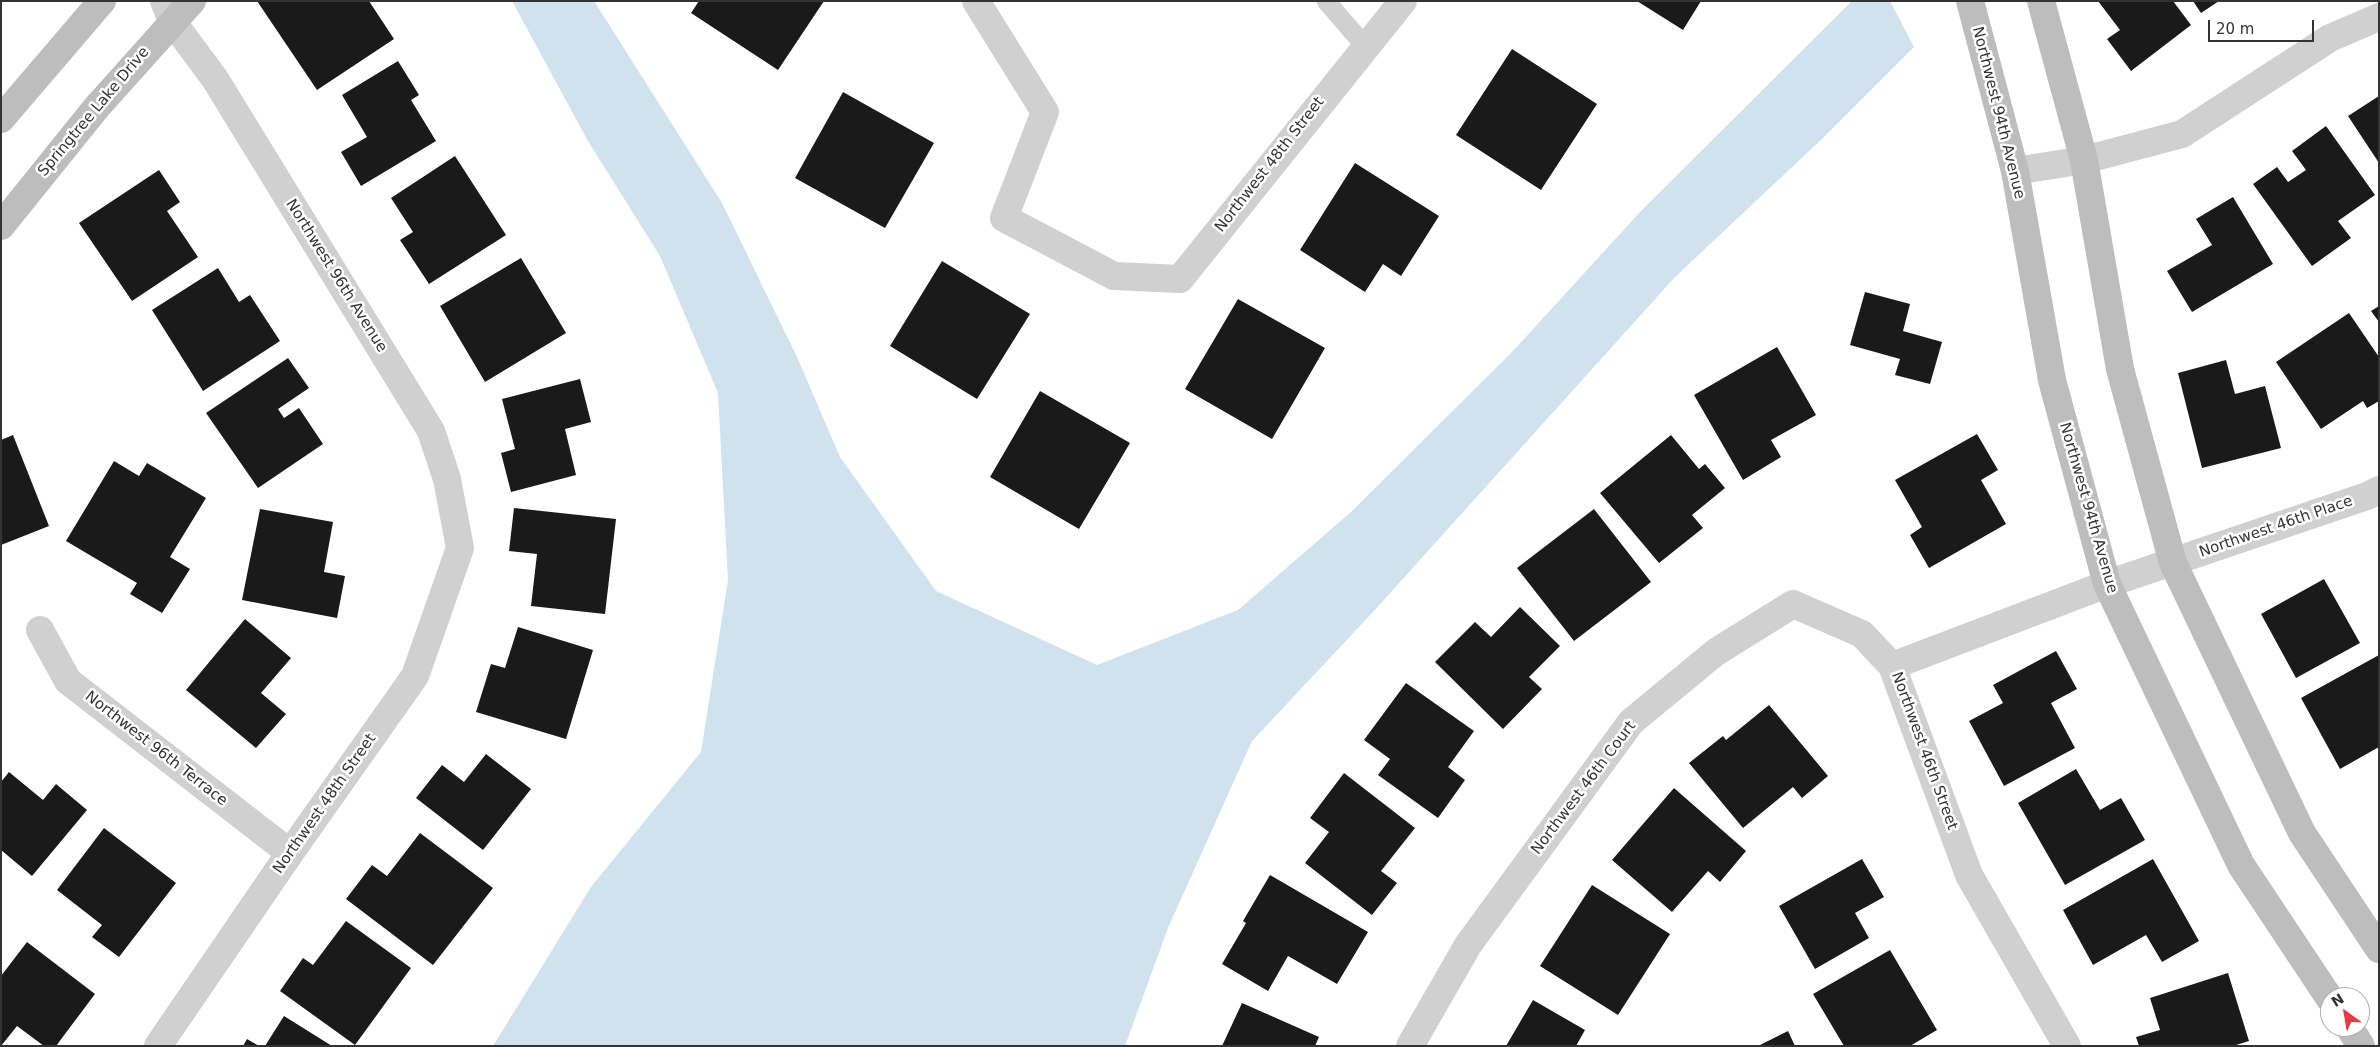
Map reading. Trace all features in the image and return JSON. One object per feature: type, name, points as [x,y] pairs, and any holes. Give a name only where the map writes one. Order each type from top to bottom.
[{"type":"street","points":[[1,119],[102,1]]},
{"type":"street","name":"Springtree Lake Drive","points":[[1,226],[168,11],[192,1]]},
{"type":"street","name":"Northwest 48th Street","points":[[976,1],[1045,112],[1004,218],[1114,276],[1180,279],[1402,1]]},
{"type":"street","name":"Northwest 94th Avenue","points":[[1970,1],[2015,171],[2052,380],[2107,584],[2241,865],[2322,987]]},
{"type":"street","points":[[2041,1],[2084,160],[2120,369],[2173,563],[2302,833],[2379,949]]},
{"type":"street","name":"Northwest 96th Avenue","points":[[168,11],[215,79],[431,431],[448,479],[460,548]]},
{"type":"street","points":[[2015,171],[2084,160],[2182,134],[2330,38],[2379,17]]},
{"type":"street","name":"Northwest 46th Place","points":[[2173,563],[2367,496],[2379,490]]},
{"type":"street","name":"Northwest 48th Street","points":[[158,1046],[290,853],[415,676],[460,548]]},
{"type":"street","name":"Northwest 46th Street","points":[[2067,1046],[1969,875],[1892,666],[2107,584],[2173,563]]},
{"type":"street","name":"Northwest 46th Court","points":[[1410,1046],[1468,945],[1631,722],[1716,652],[1793,604],[1862,634],[1892,666]]},
{"type":"street","name":"Northwest 96th Terrace","points":[[40,630],[68,681],[290,853]]},
{"type":"lane","points":[[1326,1],[1365,46]]},
{"type":"water","points":[[512,1],[594,1],[722,203],[797,357],[840,457],[936,591],[1097,665],[1238,610],[1351,512],[1513,351],[1641,211],[1852,1],[1890,1],[1914,47],[1823,138],[1675,277],[1373,612],[1252,741],[1168,928],[1125,1046],[493,1046],[591,887],[701,752],[728,580],[718,393],[660,256],[588,141]]},
{"type":"building","points":[[257,1],[369,1],[394,39],[317,90]]},
{"type":"building","points":[[699,1],[824,1],[778,70],[691,13]]},
{"type":"building","points":[[1637,1],[1701,1],[1683,30]]},
{"type":"building","points":[[2098,1],[2173,1],[2191,25],[2131,71],[2107,39],[2120,30]]},
{"type":"building","points":[[2193,1],[2219,1],[2201,13]]},
{"type":"building","points":[[1512,49],[1597,104],[1541,190],[1456,135]]},
{"type":"building","points":[[398,61],[419,95],[411,100],[436,141],[361,186],[341,152],[367,137],[342,95]]},
{"type":"building","points":[[843,92],[934,143],[885,228],[795,178]]},
{"type":"building","points":[[2379,96],[2379,163],[2348,116]]},
{"type":"building","points":[[2326,126],[2375,195],[2338,221],[2351,238],[2312,266],[2253,184],[2277,167],[2288,182],[2306,170],[2292,151]]},
{"type":"building","points":[[455,156],[506,235],[429,284],[400,240],[413,232],[391,198]]},
{"type":"building","points":[[1355,163],[1439,216],[1401,276],[1383,264],[1365,292],[1300,250]]},
{"type":"building","points":[[159,170],[180,202],[167,211],[198,257],[132,301],[79,223]]},
{"type":"building","points":[[2233,197],[2273,264],[2192,312],[2167,271],[2212,245],[2196,219]]},
{"type":"building","points":[[521,258],[566,333],[485,382],[440,306]]},
{"type":"building","points":[[942,261],[1030,314],[977,399],[890,346]]},
{"type":"building","points":[[218,268],[239,302],[250,295],[280,341],[203,391],[152,310]]},
{"type":"building","points":[[1865,292],[1910,304],[1903,331],[1942,342],[1930,384],[1895,375],[1900,359],[1850,345]]},
{"type":"building","points":[[1238,299],[1325,348],[1272,439],[1185,389]]},
{"type":"building","points":[[2379,306],[2379,322],[2371,311]]},
{"type":"building","points":[[2349,313],[2379,357],[2379,401],[2367,408],[2363,401],[2321,429],[2276,362]]},
{"type":"building","points":[[1777,347],[1816,415],[1771,440],[1781,457],[1743,480],[1694,395]]},
{"type":"building","points":[[288,358],[309,388],[278,409],[284,418],[299,408],[323,444],[258,488],[206,413]]},
{"type":"building","points":[[2226,360],[2235,394],[2265,386],[2281,448],[2202,468],[2178,373]]},
{"type":"building","points":[[580,379],[591,422],[565,429],[576,475],[511,492],[501,453],[515,449],[502,399]]},
{"type":"building","points":[[1040,391],[1130,443],[1079,529],[990,477]]},
{"type":"building","points":[[1977,434],[1998,470],[1981,480],[2006,524],[1929,568],[1910,535],[1922,527],[1895,480]]},
{"type":"building","points":[[13,435],[49,526],[1,545],[1,440]]},
{"type":"building","points":[[1671,435],[1699,469],[1705,464],[1725,488],[1692,515],[1703,528],[1659,563],[1600,493]]},
{"type":"building","points":[[114,461],[139,476],[147,463],[206,498],[170,557],[190,569],[162,613],[130,594],[137,583],[66,541]]},
{"type":"building","points":[[514,508],[616,519],[605,614],[531,606],[537,554],[509,551]]},
{"type":"building","points":[[260,509],[333,522],[324,572],[345,576],[337,618],[242,600]]},
{"type":"building","points":[[1594,509],[1651,582],[1574,641],[1517,568]]},
{"type":"building","points":[[2324,579],[2360,643],[2296,678],[2261,614]]},
{"type":"building","points":[[1520,607],[1560,646],[1529,677],[1542,689],[1503,729],[1435,662],[1475,622],[1491,637]]},
{"type":"building","points":[[245,619],[291,658],[261,693],[286,714],[256,748],[186,690]]},
{"type":"building","points":[[518,627],[593,650],[566,739],[476,712],[491,664],[505,668]]},
{"type":"building","points":[[2056,651],[2077,689],[2051,703],[2075,748],[2004,786],[1969,721],[2003,703],[1993,685]]},
{"type":"building","points":[[2379,655],[2379,747],[2340,769],[2301,698]]},
{"type":"building","points":[[1406,683],[1474,731],[1448,767],[1465,780],[1438,818],[1378,775],[1390,759],[1364,740]]},
{"type":"building","points":[[1769,705],[1828,776],[1802,798],[1793,787],[1743,828],[1689,763],[1723,736],[1726,740]]},
{"type":"building","points":[[486,754],[531,789],[483,850],[416,798],[442,765],[464,782]]},
{"type":"building","points":[[2076,769],[2100,810],[2121,798],[2145,840],[2065,885],[2018,803]]},
{"type":"building","points":[[9,772],[43,800],[56,784],[87,810],[32,876],[1,850],[1,782]]},
{"type":"building","points":[[1344,773],[1415,828],[1381,871],[1397,883],[1372,915],[1305,863],[1329,832],[1310,818]]},
{"type":"building","points":[[1674,788],[1746,851],[1720,882],[1708,871],[1672,912],[1612,860]]},
{"type":"building","points":[[104,828],[176,883],[119,957],[92,937],[102,925],[57,890]]},
{"type":"building","points":[[420,833],[493,888],[433,965],[346,899],[372,865],[387,876]]},
{"type":"building","points":[[1862,859],[1884,897],[1855,913],[1869,938],[1815,969],[1779,906]]},
{"type":"building","points":[[2153,859],[2199,941],[2162,962],[2146,935],[2093,965],[2063,910]]},
{"type":"building","points":[[1270,875],[1368,932],[1337,984],[1288,956],[1268,991],[1222,964],[1246,923],[1243,921]]},
{"type":"building","points":[[1592,885],[1670,934],[1618,1015],[1540,966]]},
{"type":"building","points":[[346,921],[411,968],[355,1045],[280,991],[303,958],[313,965]]},
{"type":"building","points":[[27,942],[95,994],[56,1046],[44,1046],[17,1026],[1,1046],[1,976]]},
{"type":"building","points":[[1890,950],[1937,1030],[1910,1046],[1844,1046],[1813,994]]},
{"type":"building","points":[[2228,973],[2249,1041],[2233,1046],[2139,1046],[2136,1037],[2160,1030],[2150,998]]},
{"type":"building","points":[[1533,1000],[1585,1030],[1576,1046],[1506,1046]]},
{"type":"building","points":[[1242,1003],[1319,1037],[1315,1046],[1222,1046]]},
{"type":"building","points":[[284,1016],[332,1046],[265,1046]]},
{"type":"building","points":[[1788,1031],[1795,1046],[1758,1046]]},
{"type":"building","points":[[247,1039],[259,1046],[243,1046]]}]
